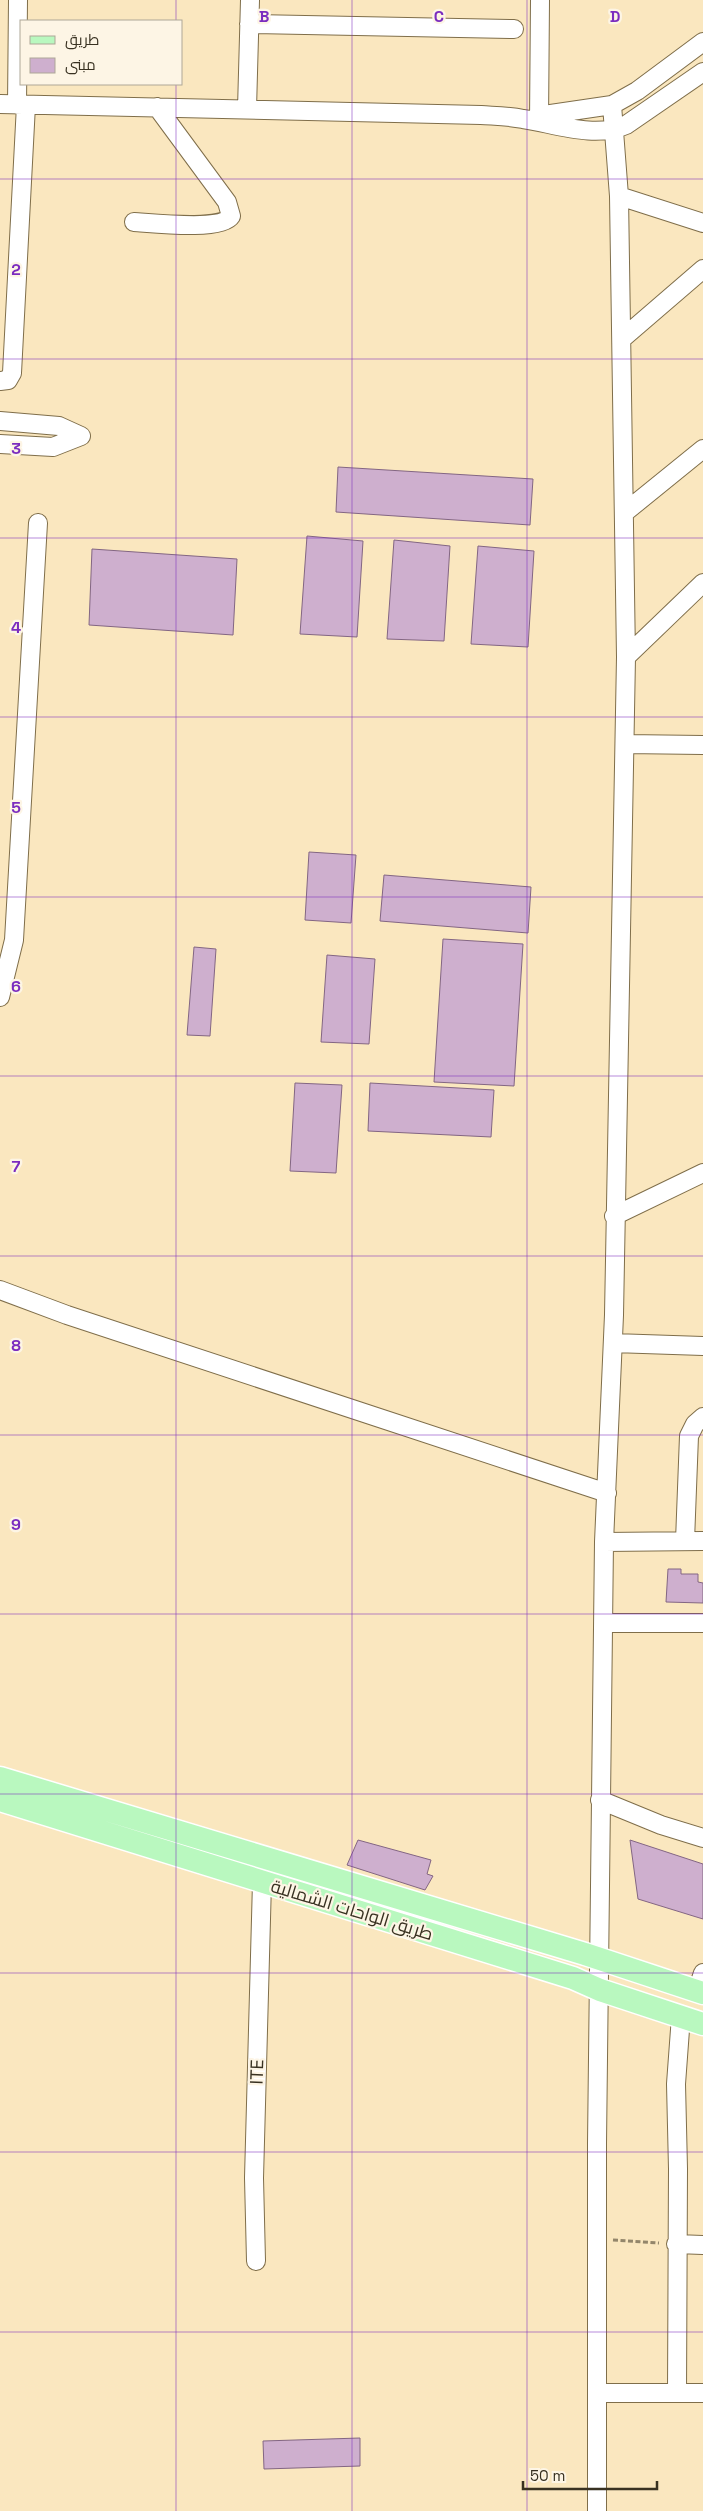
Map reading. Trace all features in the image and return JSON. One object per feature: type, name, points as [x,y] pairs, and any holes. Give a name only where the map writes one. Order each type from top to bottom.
[{"type":"main road","name":"طريق الواحات الشمالية","points":[[0,1778],[600,1959],[701,1986]]},
{"type":"main road","name":"طريق الواحات الشمالية","points":[[0,1800],[574,1978],[600,1990],[703,2024]]},
{"type":"street","points":[[0,380],[8,380],[12,373],[9,104],[18,0]]},
{"type":"street","points":[[246,109],[250,0]]},
{"type":"street","points":[[533,119],[540,0]]},
{"type":"street","points":[[249,24],[514,29]]},
{"type":"street","points":[[533,119],[612,105],[637,91],[703,42]]},
{"type":"street","points":[[9,104],[157,106],[533,119],[590,130],[616,130],[640,116],[703,72]]},
{"type":"street","points":[[597,2511],[600,1800],[604,1542],[612,1343],[626,657],[623,338],[616,130],[612,105]]},
{"type":"street","points":[[134,222],[206,224],[222,223],[231,216],[227,202],[157,106]]},
{"type":"street","points":[[619,196],[703,223]]},
{"type":"street","points":[[623,338],[703,269]]},
{"type":"street","points":[[0,421],[59,426],[81,436],[52,447],[0,444]]},
{"type":"street","points":[[624,513],[703,449]]},
{"type":"street","points":[[0,997],[4,961],[14,940],[38,523]]},
{"type":"street","points":[[626,657],[703,583]]},
{"type":"street","points":[[625,744],[703,745]]},
{"type":"street","points":[[614,1216],[703,1173]]},
{"type":"street","points":[[0,1290],[67,1315],[607,1493]]},
{"type":"street","points":[[612,1343],[703,1346]]},
{"type":"street","points":[[685,1541],[689,1436],[695,1424],[703,1417]]},
{"type":"street","points":[[604,1542],[703,1541]]},
{"type":"street","points":[[604,1622],[703,1623]]},
{"type":"street","points":[[600,1800],[661,1825],[703,1838]]},
{"type":"street","name":"ITE","points":[[256,2261],[254,2178],[262,1882]]},
{"type":"street","points":[[676,2393],[678,2169],[676,2084],[681,2016]]},
{"type":"street","points":[[676,2244],[703,2245]]},
{"type":"street","points":[[598,2393],[703,2393]]},
{"type":"path","points":[[598,2239],[676,2244]]},
{"type":"building","points":[[338,467],[533,479],[530,525],[336,512]]},
{"type":"building","points":[[307,536],[363,541],[357,637],[300,634]]},
{"type":"building","points":[[394,540],[450,546],[444,641],[387,639]]},
{"type":"building","points":[[478,546],[534,551],[528,647],[471,644]]},
{"type":"building","points":[[92,549],[237,559],[233,635],[89,625]]},
{"type":"building","points":[[309,852],[356,855],[351,923],[305,920]]},
{"type":"building","points":[[384,875],[531,887],[528,933],[380,921]]},
{"type":"building","points":[[443,939],[523,944],[514,1086],[434,1082]]},
{"type":"building","points":[[194,947],[216,949],[210,1036],[187,1035]]},
{"type":"building","points":[[327,955],[375,959],[369,1044],[321,1042]]},
{"type":"building","points":[[295,1083],[342,1085],[336,1173],[290,1171]]},
{"type":"building","points":[[370,1083],[494,1090],[491,1137],[368,1131]]},
{"type":"building","points":[[668,1569],[681,1569],[681,1574],[698,1574],[698,1582],[703,1583],[703,1603],[666,1602]]},
{"type":"building","points":[[358,1840],[431,1860],[427,1874],[433,1876],[425,1890],[347,1865]]},
{"type":"building","points":[[630,1840],[703,1864],[703,1919],[638,1899]]},
{"type":"building","points":[[360,2438],[360,2466],[264,2469],[263,2441]]}]
